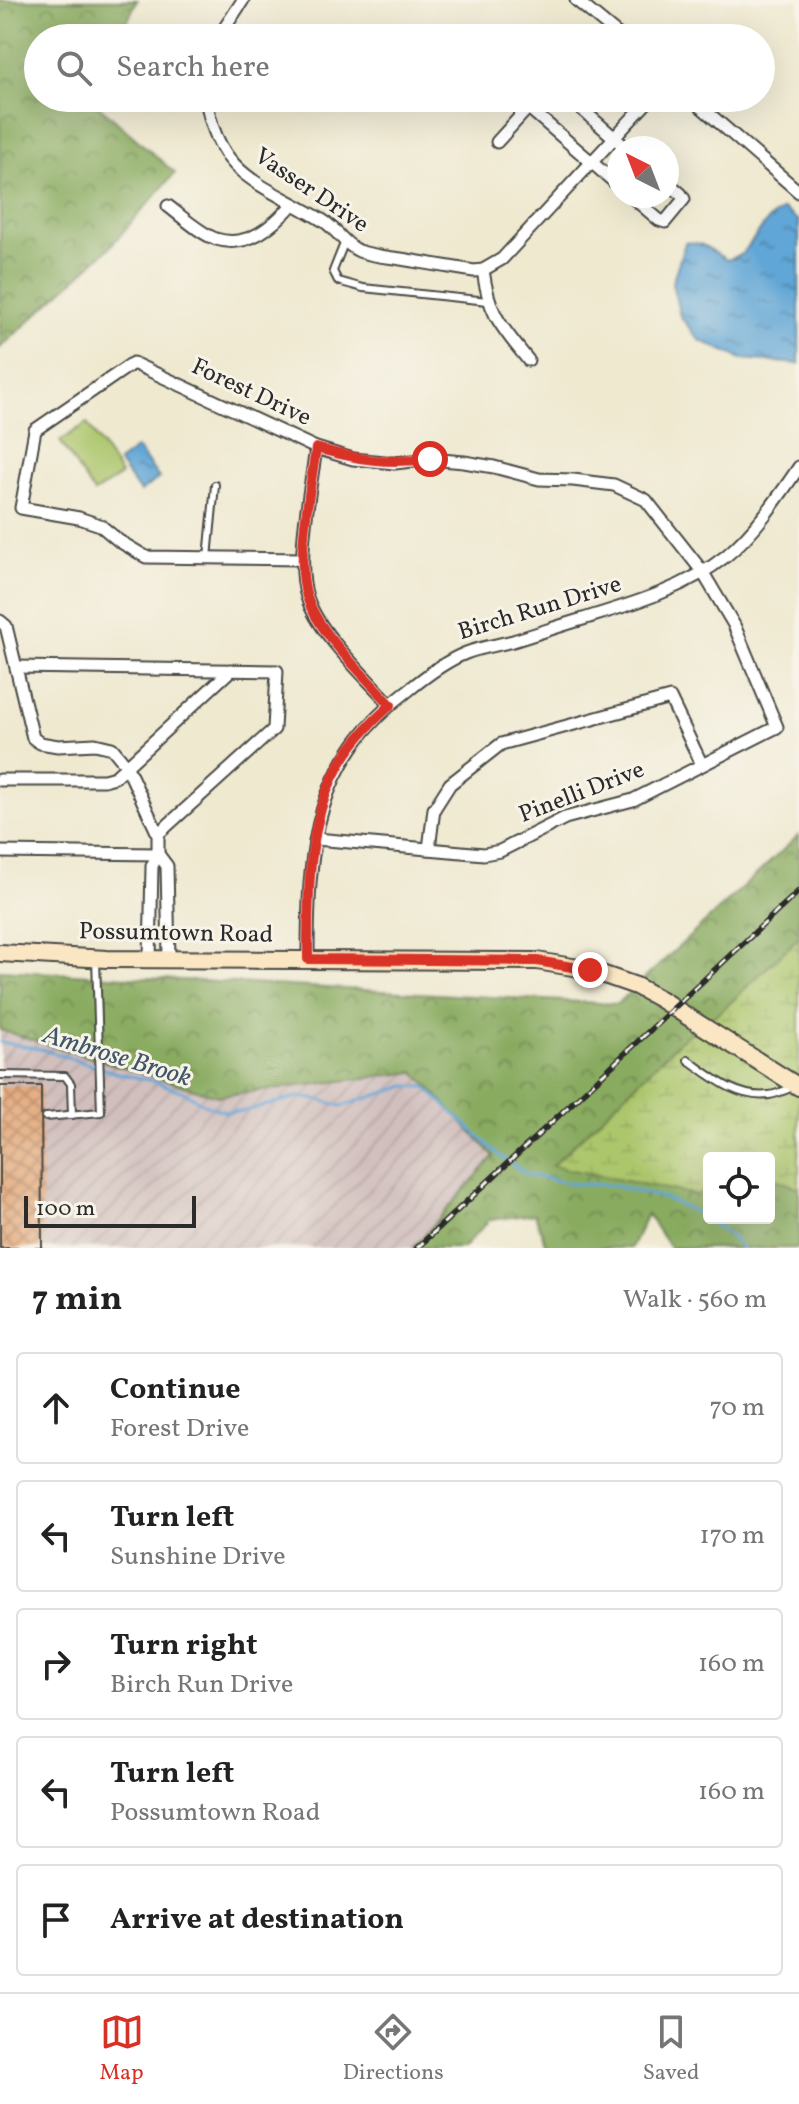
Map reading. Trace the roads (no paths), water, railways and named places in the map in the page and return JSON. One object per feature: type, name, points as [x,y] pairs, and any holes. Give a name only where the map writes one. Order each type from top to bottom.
[{"type":"main road","name":"Possumtown Road","points":[[0,953],[96,958],[537,961],[590,970],[636,986],[798,1087]]},
{"type":"street","points":[[227,24],[243,0]]},
{"type":"street","points":[[579,1],[606,24]]},
{"type":"street","name":"Vasser Drive","points":[[209,112],[214,134],[234,166],[329,224],[359,251],[483,270]]},
{"type":"street","points":[[497,142],[524,112]]},
{"type":"street","points":[[533,112],[607,176]]},
{"type":"street","points":[[585,112],[612,136]]},
{"type":"street","points":[[616,136],[638,112]]},
{"type":"street","points":[[711,112],[799,192]]},
{"type":"street","points":[[528,360],[499,323],[488,301],[483,270],[502,259],[607,146]]},
{"type":"street","points":[[168,206],[213,238],[228,241],[243,239],[274,225],[293,204]]},
{"type":"street","points":[[645,208],[665,222],[677,208]]},
{"type":"street","name":"Forest Drive","points":[[208,558],[146,557],[100,525],[79,518],[21,508],[35,430],[133,363],[316,448],[353,459],[395,463],[430,459],[464,462],[539,479],[614,485],[646,500],[702,571]]},
{"type":"street","points":[[316,448],[302,559],[307,597],[322,626],[391,705]]},
{"type":"street","name":"Birch Run Drive","points":[[308,959],[308,891],[318,822],[333,777],[373,721],[435,669],[467,652],[514,641],[630,604],[683,583],[724,557],[743,540],[799,467]]},
{"type":"street","points":[[208,558],[302,559]]},
{"type":"street","name":"Pinelli Drive","points":[[316,839],[484,854],[500,851],[565,818],[633,800],[777,727],[734,625],[702,571]]},
{"type":"street","points":[[0,621],[6,626],[33,738],[40,743],[58,746],[95,744],[112,748],[126,765],[158,834],[158,854],[152,866],[150,958]]},
{"type":"street","points":[[16,667],[277,671],[274,729],[158,834]]},
{"type":"street","points":[[0,780],[104,780],[115,777],[231,670]]},
{"type":"street","points":[[429,849],[434,809],[450,784],[501,744],[670,698],[702,765]]},
{"type":"street","points":[[0,852],[158,854]]},
{"type":"street","points":[[158,854],[167,866],[169,958]]},
{"type":"lane","points":[[345,241],[333,271],[338,281],[363,288],[488,301]]},
{"type":"lane","points":[[208,558],[215,485]]},
{"type":"lane","points":[[46,1117],[101,1112],[96,958]]},
{"type":"lane","points":[[688,1060],[725,1087],[751,1094],[768,1095],[798,1087]]},
{"type":"lane","points":[[0,1075],[65,1076],[71,1084],[72,1115]]},
{"type":"water","points":[[783,209],[799,221],[799,364],[742,359],[699,340],[680,316],[672,283],[685,243],[701,245],[727,260],[742,254],[769,219]]},
{"type":"water","points":[[137,448],[159,478],[140,492],[118,462]]},
{"type":"waterway","name":"Ambrose Brook","points":[[0,1042],[41,1049],[153,1081],[226,1112],[245,1111],[298,1097],[342,1106],[406,1086],[425,1087],[499,1155],[528,1175],[576,1184],[612,1185],[667,1199],[704,1216],[742,1248]]},
{"type":"railway","points":[[417,1248],[799,891]]}]
